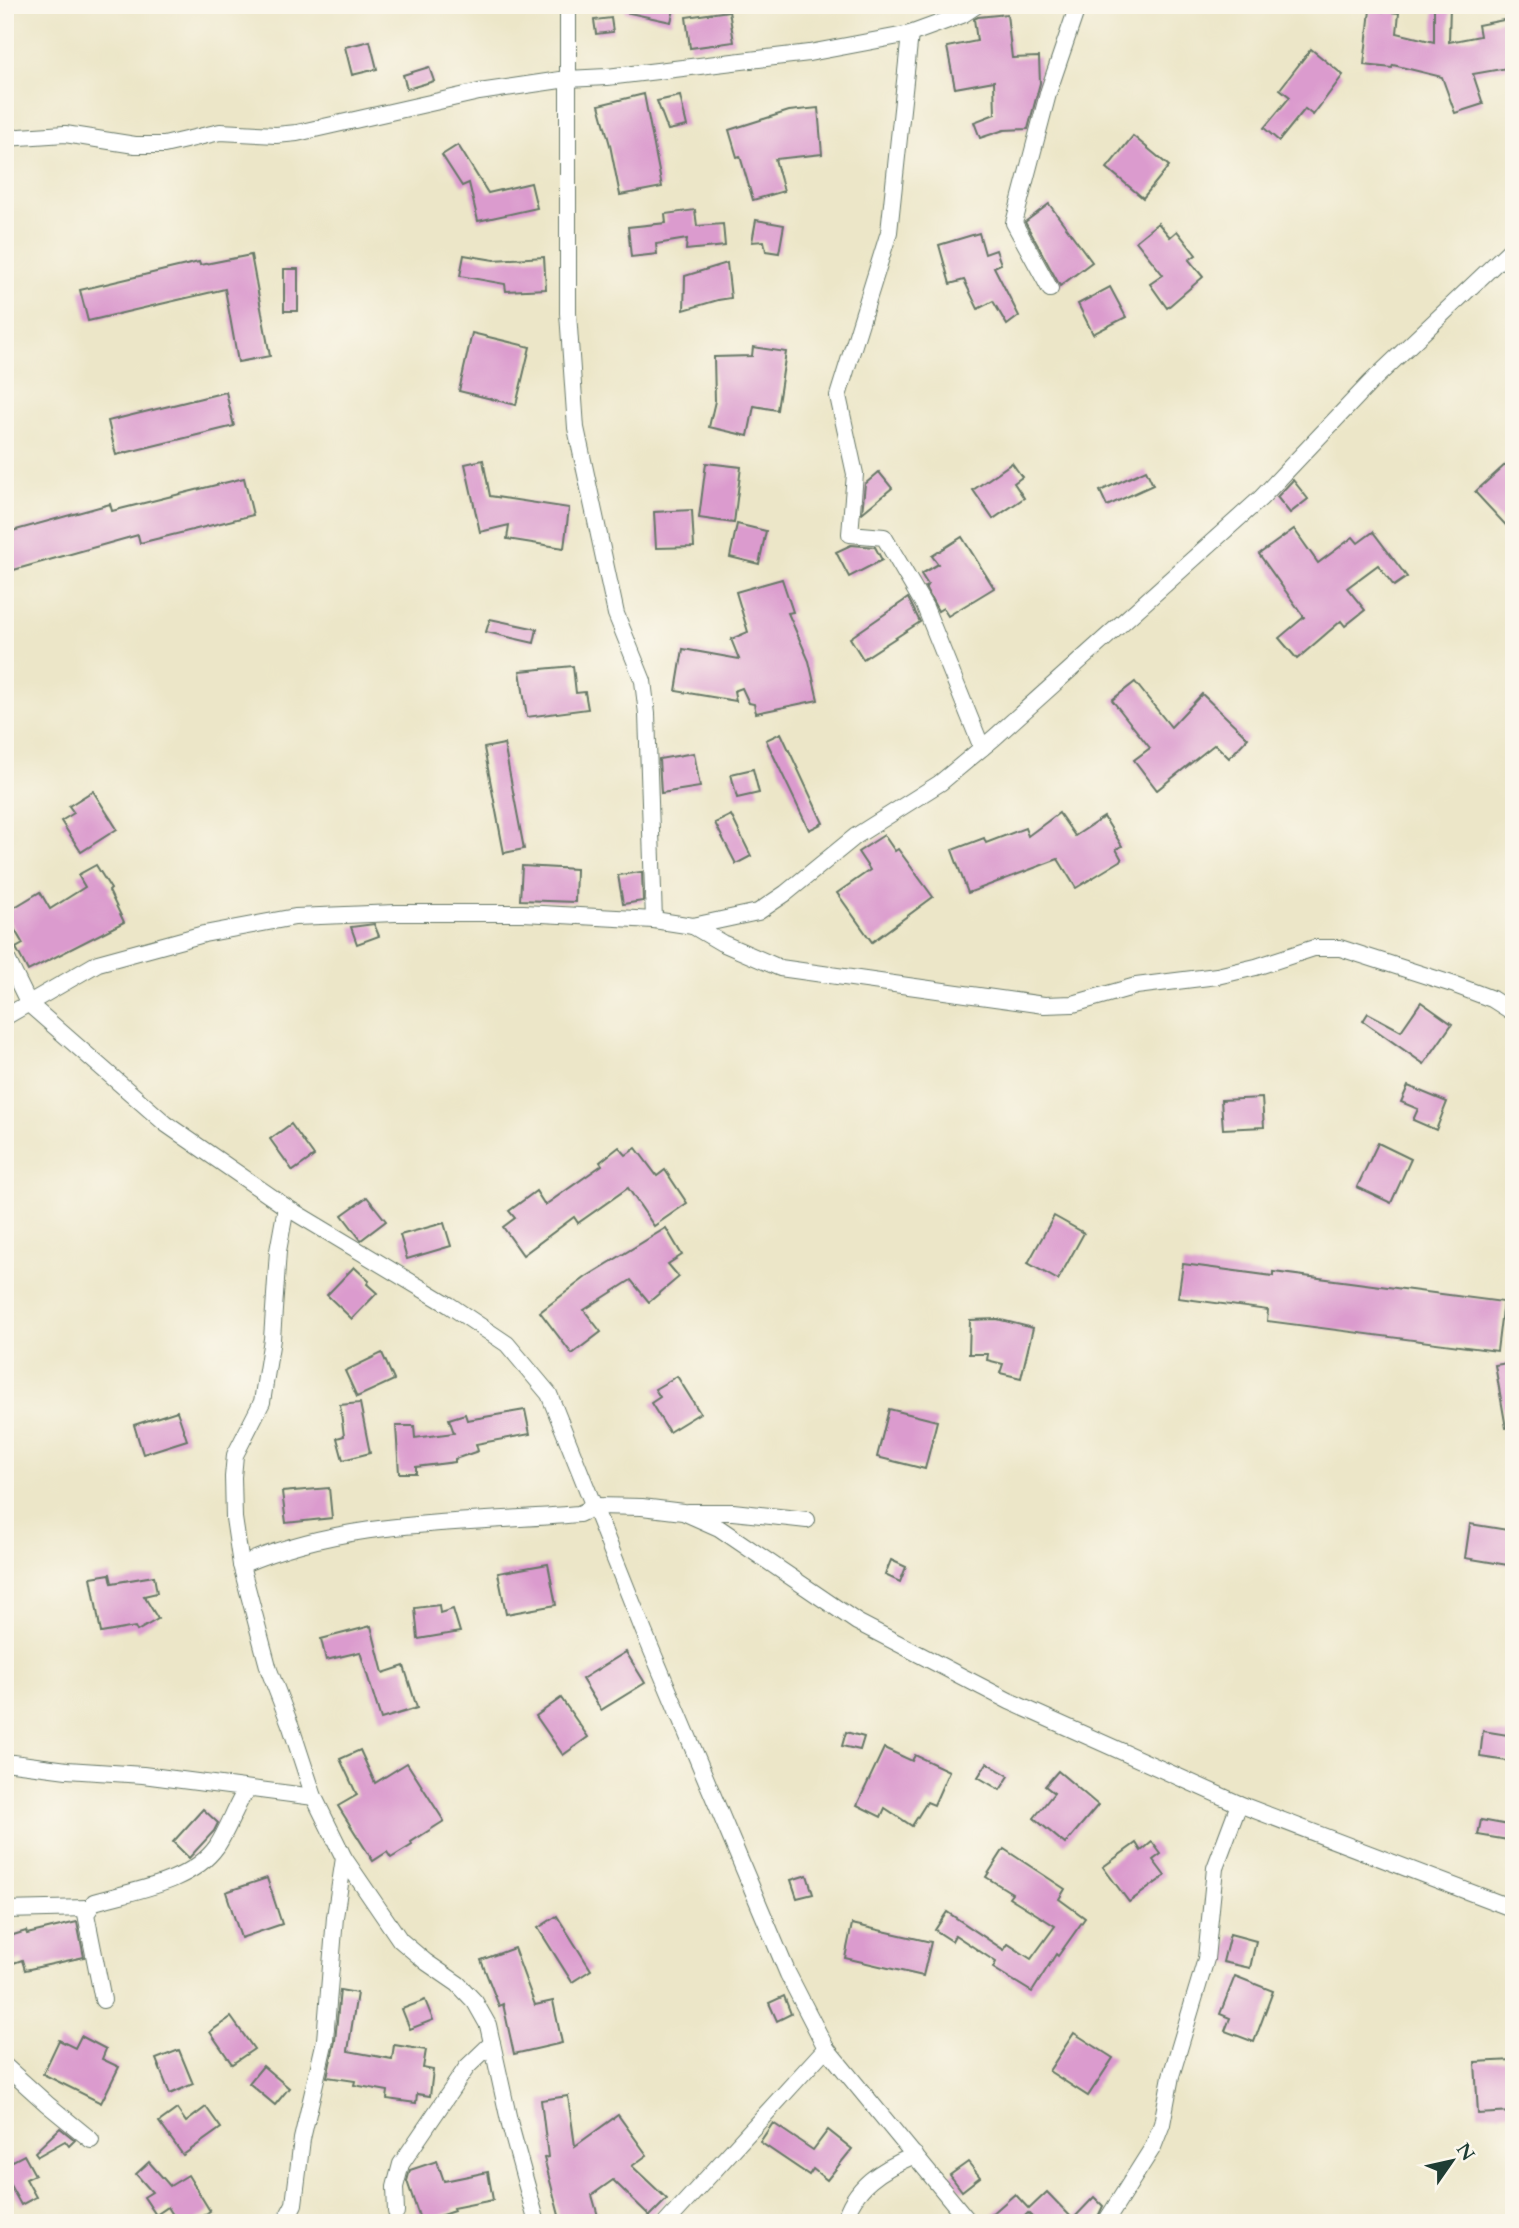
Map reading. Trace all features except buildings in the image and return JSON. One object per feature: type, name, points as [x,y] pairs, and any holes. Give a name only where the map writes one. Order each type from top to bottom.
[{"type":"street","points":[[568,5],[568,313],[576,428],[616,614],[643,681],[647,714],[654,920]]},
{"type":"street","points":[[5,138],[65,134],[135,145],[164,145],[219,132],[276,135],[340,124],[479,92],[567,79],[607,77],[809,53],[910,34],[962,15],[977,5]]},
{"type":"street","points":[[1050,289],[1014,223],[1049,90],[1079,5]]},
{"type":"street","points":[[910,34],[889,232],[838,396],[855,474],[850,534],[884,537],[925,607],[982,748]]},
{"type":"street","points":[[5,1017],[98,963],[204,934],[295,917],[396,913],[523,913],[654,920],[693,926],[758,912],[786,893],[856,836],[940,783],[982,748],[1261,498],[1371,382],[1514,246]]},
{"type":"street","points":[[693,926],[722,943],[780,968],[1044,1004],[1073,1004],[1136,986],[1217,976],[1256,967],[1314,948],[1340,948],[1455,985],[1492,999],[1514,1013]]},
{"type":"street","points":[[5,955],[29,1004],[166,1124],[286,1207],[449,1305],[508,1344],[549,1394],[596,1506],[644,1632],[788,1974],[826,2048],[970,2223]]},
{"type":"street","points":[[286,1207],[278,1251],[272,1339],[262,1402],[235,1455],[234,1518],[241,1565],[269,1670],[314,1797],[344,1858],[400,1940],[458,1984],[475,2002],[488,2025],[510,2125],[537,2223]]},
{"type":"street","points":[[241,1565],[269,1553],[335,1534],[421,1523],[579,1514],[596,1506],[642,1507],[683,1512],[733,1511],[807,1520]]},
{"type":"street","points":[[683,1512],[719,1528],[857,1622],[1009,1701],[1238,1804],[1514,1909]]},
{"type":"street","points":[[5,1762],[67,1770],[143,1775],[314,1797]]},
{"type":"street","points":[[103,2000],[86,1914],[88,1908],[94,1902],[177,1877],[197,1866],[215,1848],[248,1790]]},
{"type":"street","points":[[1105,2223],[1153,2147],[1162,2124],[1171,2076],[1206,1959],[1215,1868],[1238,1804]]},
{"type":"street","points":[[284,2223],[294,2204],[302,2139],[324,2040],[335,1917],[344,1858]]},
{"type":"street","points":[[5,1910],[88,1908]]},
{"type":"street","points":[[396,2212],[395,2187],[401,2164],[467,2067],[492,2043]]},
{"type":"street","points":[[666,2223],[826,2048]]},
{"type":"street","points":[[5,2066],[92,2140]]},
{"type":"street","points":[[845,2223],[860,2188],[885,2168],[915,2155]]}]
